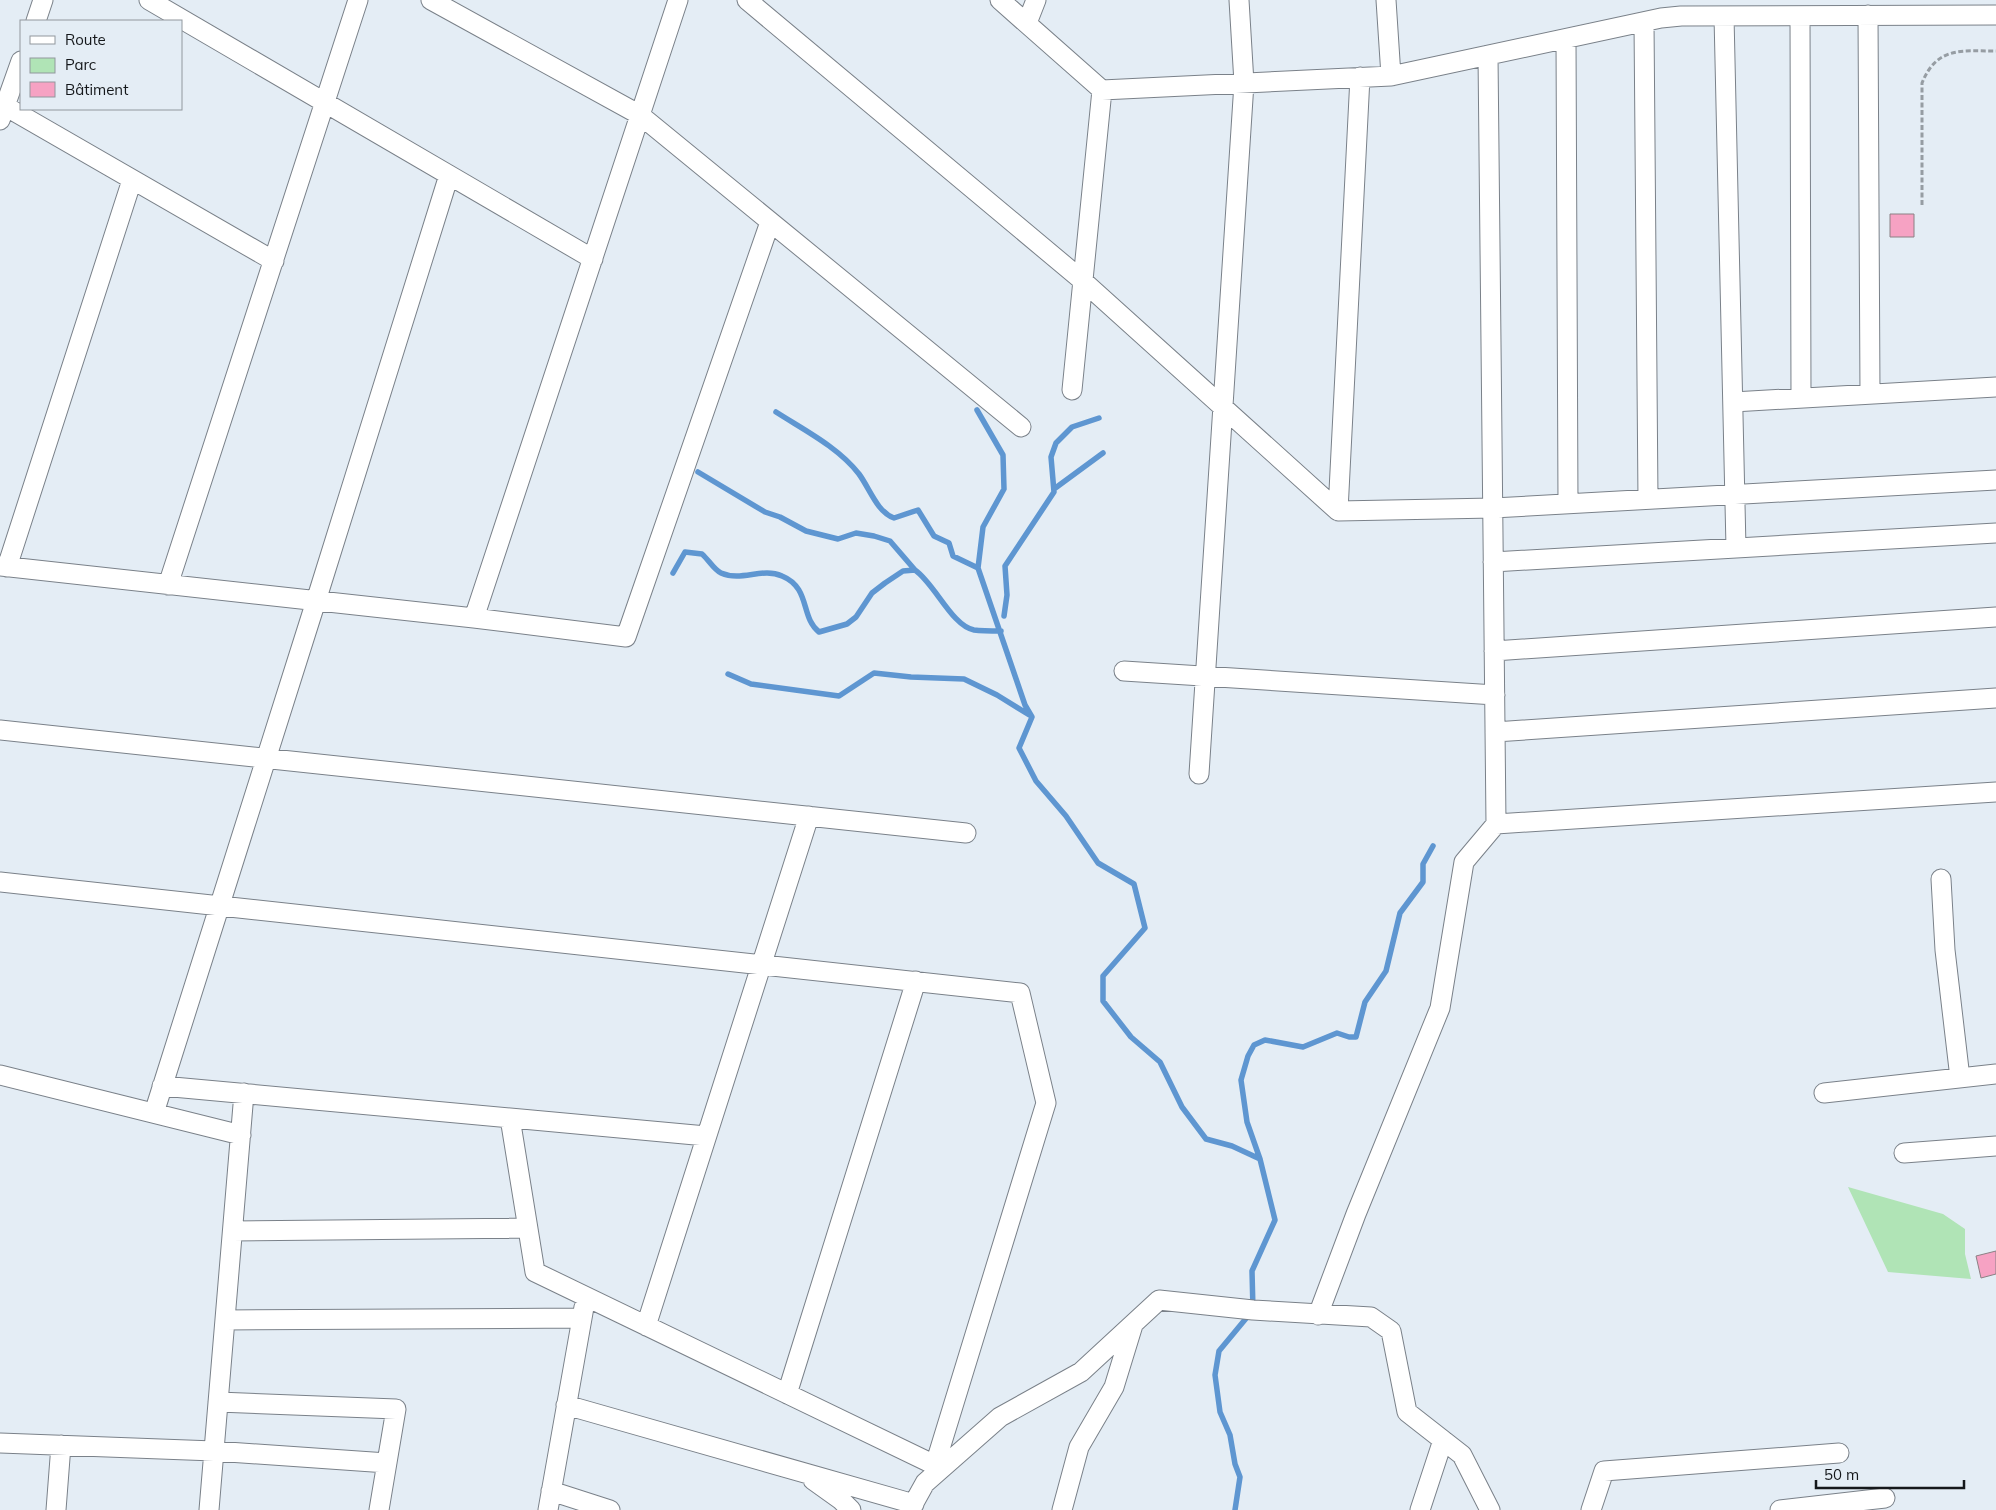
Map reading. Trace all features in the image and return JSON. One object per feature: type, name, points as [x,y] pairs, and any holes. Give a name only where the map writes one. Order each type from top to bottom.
[{"type":"street","points":[[149,0],[593,259]]},
{"type":"street","points":[[168,585],[358,0]]},
{"type":"street","points":[[431,0],[640,115],[1020,427]]},
{"type":"street","points":[[474,618],[678,0]]},
{"type":"street","points":[[748,0],[1083,281],[1338,511],[1493,508],[1996,480]]},
{"type":"street","points":[[1000,0],[1102,90],[1391,76],[1644,22],[1681,16],[1996,15]]},
{"type":"street","points":[[1027,24],[1036,0]]},
{"type":"street","points":[[1199,774],[1244,83],[1239,0]]},
{"type":"street","points":[[1386,0],[1391,76]]},
{"type":"street","points":[[36,20],[40,1]]},
{"type":"street","points":[[1724,16],[1736,548]]},
{"type":"street","points":[[1800,16],[1801,398]]},
{"type":"street","points":[[1868,16],[1870,394]]},
{"type":"street","points":[[1644,22],[1648,499]]},
{"type":"street","points":[[1566,39],[1568,504]]},
{"type":"street","points":[[1318,1315],[1356,1214],[1440,1008],[1464,862],[1496,824],[1488,55]]},
{"type":"street","points":[[20,64],[2,113],[132,180],[274,261]]},
{"type":"street","points":[[1338,511],[1360,78]]},
{"type":"street","points":[[1072,390],[1102,90]]},
{"type":"street","points":[[154,1113],[449,175]]},
{"type":"street","points":[[132,180],[4,567],[474,618],[626,637],[770,222]]},
{"type":"street","points":[[1733,402],[1996,387]]},
{"type":"street","points":[[1493,562],[1996,533]]},
{"type":"street","points":[[1494,651],[1996,617]]},
{"type":"street","points":[[1124,671],[1495,696]]},
{"type":"street","points":[[1495,732],[1996,698]]},
{"type":"street","points":[[0,730],[966,833]]},
{"type":"street","points":[[1496,824],[1996,792]]},
{"type":"street","points":[[646,1326],[808,816]]},
{"type":"street","points":[[1941,879],[1945,950],[1960,1078]]},
{"type":"street","points":[[0,882],[1020,993],[1046,1104],[938,1467]]},
{"type":"street","points":[[787,1394],[916,981]]},
{"type":"street","points":[[1824,1093],[1996,1074]]},
{"type":"street","points":[[0,1075],[241,1135]]},
{"type":"street","points":[[162,1086],[706,1136]]},
{"type":"street","points":[[209,1510],[244,1093]]},
{"type":"street","points":[[510,1118],[535,1272],[938,1467]]},
{"type":"street","points":[[1904,1153],[1996,1146]]},
{"type":"street","points":[[233,1231],[528,1228]]},
{"type":"street","points":[[548,1510],[586,1297]]},
{"type":"street","points":[[566,1405],[802,1472],[912,1507],[925,1483],[938,1467],[1000,1417],[1081,1372],[1159,1300],[1318,1315],[1370,1317],[1392,1330],[1408,1412],[1462,1455],[1490,1510]]},
{"type":"street","points":[[225,1320],[582,1318]]},
{"type":"street","points":[[1062,1510],[1078,1447],[1114,1387],[1134,1324]]},
{"type":"street","points":[[218,1402],[396,1410],[379,1510]]},
{"type":"street","points":[[1420,1510],[1443,1440]]},
{"type":"street","points":[[0,1443],[214,1451],[387,1463]]},
{"type":"street","points":[[56,1510],[61,1445]]},
{"type":"street","points":[[1591,1510],[1604,1472],[1839,1453]]},
{"type":"street","points":[[802,1472],[841,1500],[851,1510]]},
{"type":"street","points":[[551,1491],[610,1510]]},
{"type":"street","points":[[1780,1510],[1885,1499]]},
{"type":"path","points":[[1922,205],[1922,83],[1927,70],[1948,53],[1996,51]]},
{"type":"green space","points":[[1848,1187],[1943,1214],[1965,1229],[1965,1254],[1971,1279],[1888,1272]]},
{"type":"building","points":[[1890,214],[1914,214],[1914,237],[1890,237]]},
{"type":"building","points":[[1996,1251],[1996,1274],[1981,1278],[1976,1256]]},
{"type":"waterway","points":[[977,410],[1003,455],[1004,489],[983,527],[978,568]]},
{"type":"waterway","points":[[776,412],[831,447],[851,464],[878,505],[888,515],[894,518],[918,510],[934,536],[949,543],[953,556],[978,568],[1025,705],[1032,717],[1019,748],[1036,781],[1066,816],[1098,863],[1134,884],[1145,928],[1103,976],[1103,1001],[1131,1037],[1160,1062],[1182,1107],[1206,1139],[1232,1146],[1260,1159]]},
{"type":"waterway","points":[[1004,616],[1007,595],[1005,566],[1054,492],[1051,457],[1056,443],[1072,427],[1099,418]]},
{"type":"waterway","points":[[1054,489],[1103,453]]},
{"type":"waterway","points":[[698,472],[765,512],[780,517],[806,531],[838,539],[856,533],[890,541],[915,570]]},
{"type":"waterway","points":[[673,573],[685,552],[702,554],[718,572],[729,575],[744,576],[767,573],[782,576],[791,581],[797,588],[809,619],[819,632],[847,624],[856,617],[872,593],[903,571],[915,570],[930,585],[958,621],[966,627],[974,630],[1001,631]]},
{"type":"waterway","points":[[728,674],[751,684],[839,696],[874,673],[911,677],[964,679],[997,695],[1031,716]]},
{"type":"waterway","points":[[1235,1510],[1240,1477],[1235,1464],[1230,1435],[1220,1412],[1215,1375],[1219,1351],[1253,1310],[1252,1271],[1275,1220],[1260,1159],[1247,1122],[1241,1080],[1248,1056],[1254,1045],[1265,1040],[1303,1047],[1337,1033],[1356,1037],[1365,1002],[1386,971],[1400,913],[1423,882],[1423,864],[1433,846]]}]
